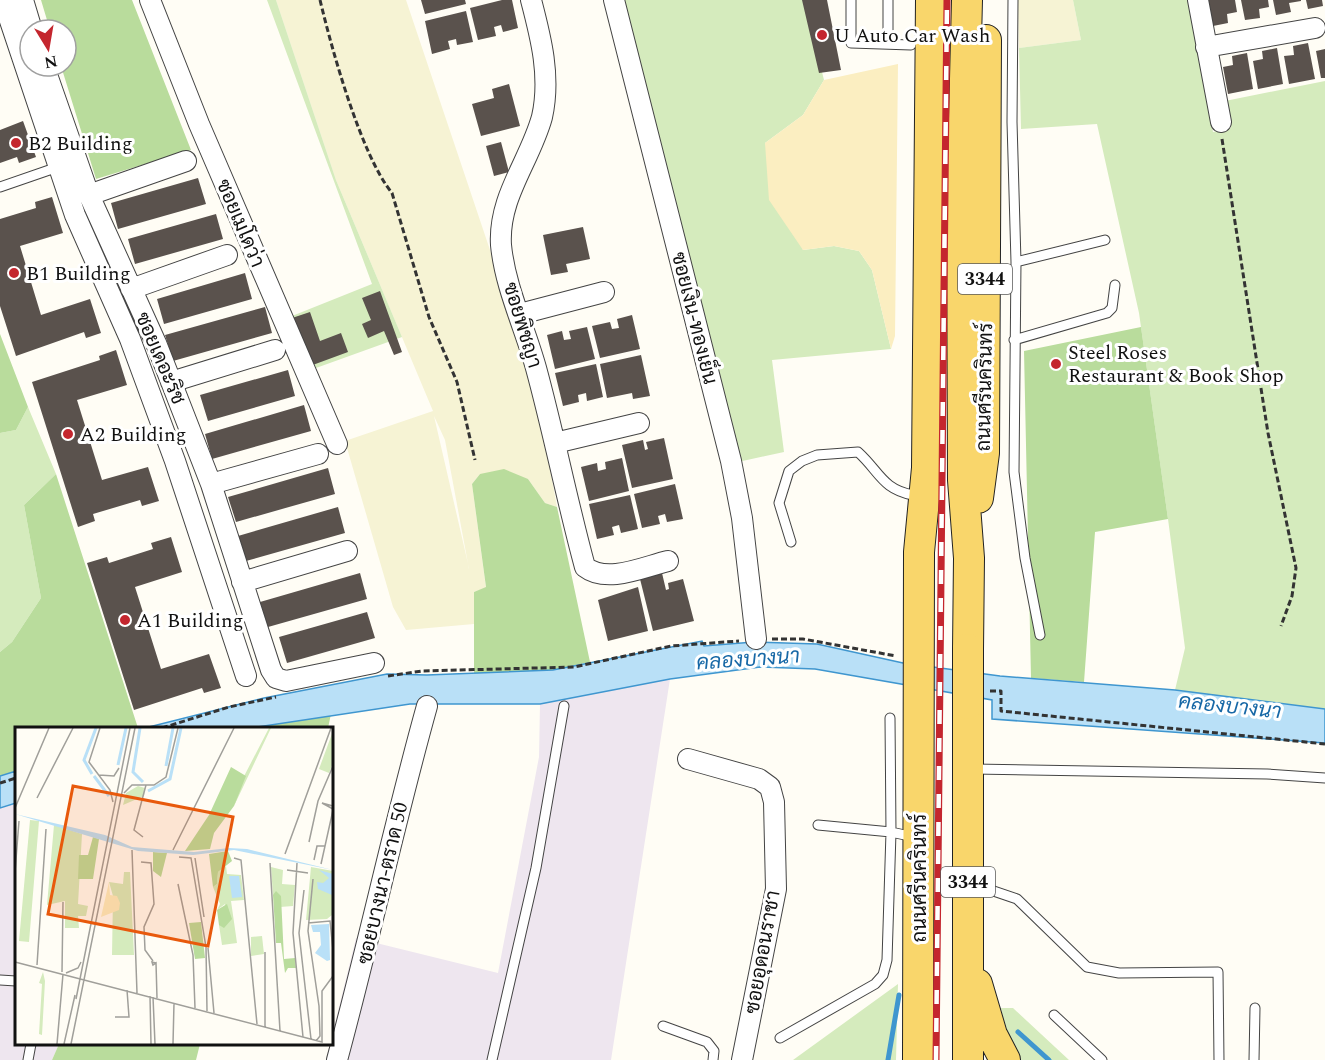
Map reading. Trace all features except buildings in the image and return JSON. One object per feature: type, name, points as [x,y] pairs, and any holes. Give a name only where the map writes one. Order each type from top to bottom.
[{"type":"main road","name":"ถนนศรีนครินทร์","points":[[911,0],[899,45],[910,456],[919,552],[920,839],[917,1057]]},
{"type":"main road","name":"ถนนศรีนครินทร์","points":[[919,552],[927,468],[931,0]]},
{"type":"main road","name":"ถนนศรีนครินทร์","points":[[967,0],[962,198],[963,480],[969,558],[968,649],[979,698],[968,768],[968,1060]]},
{"type":"main road","name":"ถนนศรีนครินทร์","points":[[969,558],[984,453],[986,0]]},
{"type":"main road","points":[[967,950],[992,1035],[1005,1060]]},
{"type":"street","points":[[3,0],[75,215],[130,339],[175,461],[246,676]]},
{"type":"street","points":[[23,0],[28,18]]},
{"type":"street","name":"ซอยเมโดว่า","points":[[150,0],[199,124],[337,444]]},
{"type":"street","name":"ซอยพิชญา","points":[[531,0],[543,49],[546,93],[541,119],[504,207],[501,221],[505,264],[555,443],[585,567],[592,573],[605,576],[668,561]]},
{"type":"street","name":"ซอยเงิน-ทองเย็น","points":[[614,0],[731,461],[742,518],[756,639]]},
{"type":"street","points":[[1198,0],[1221,122]]},
{"type":"street","points":[[1206,47],[1315,28]]},
{"type":"street","name":"ซอยเดอะริช","points":[[48,78],[88,195],[171,382],[211,484],[271,670],[286,688]]},
{"type":"street","points":[[88,195],[186,161]]},
{"type":"street","points":[[131,289],[227,255]]},
{"type":"street","points":[[520,314],[604,292]]},
{"type":"street","points":[[171,382],[275,350]]},
{"type":"street","points":[[555,443],[639,423]]},
{"type":"street","points":[[211,484],[318,453]]},
{"type":"street","points":[[242,582],[347,551]]},
{"type":"street","points":[[286,688],[376,670]]},
{"type":"street","name":"ซอยบางนา-ตราด 50","points":[[337,1060],[373,928],[400,804],[427,706]]},
{"type":"street","name":"ซอยอุดอนราชา","points":[[688,759],[759,779],[770,787],[774,802],[776,889],[742,1060]]},
{"type":"lane","points":[[851,0],[851,43],[899,45],[888,0]]},
{"type":"lane","points":[[1013,0],[1012,122],[1016,262],[1014,472],[1025,558],[1040,635]]},
{"type":"lane","points":[[0,187],[58,167]]},
{"type":"lane","points":[[1016,262],[1105,240]]},
{"type":"lane","points":[[1014,340],[1107,313],[1112,308],[1115,285]]},
{"type":"lane","points":[[791,542],[779,503],[789,471],[802,461],[818,455],[858,452],[874,467],[889,488],[914,495]]},
{"type":"lane","points":[[492,1060],[536,868],[564,706]]},
{"type":"lane","points":[[780,1038],[875,984],[883,975],[887,960],[891,832],[890,718]]},
{"type":"lane","points":[[968,768],[1267,774],[1325,778]]},
{"type":"lane","points":[[818,825],[891,832],[920,839]]},
{"type":"lane","points":[[968,882],[1017,899],[1087,967],[1119,973],[1218,972],[1219,1060]]},
{"type":"lane","points":[[0,980],[15,981]]},
{"type":"lane","points":[[1254,1060],[1255,1008]]},
{"type":"lane","points":[[1054,1015],[1102,1060]]},
{"type":"lane","points":[[663,1026],[707,1042],[714,1051],[713,1060]]},
{"type":"lane","points":[[28,1060],[32,1045]]},
{"type":"path","points":[[320,0],[355,114],[380,178],[392,193],[429,317],[457,382],[475,459]]},
{"type":"path","points":[[1221,122],[1223,155],[1268,434],[1296,568],[1292,596],[1281,626]]},
{"type":"path","points":[[376,670],[574,667],[671,646],[756,639],[803,639],[911,658],[919,645]]},
{"type":"path","points":[[168,727],[286,688]]},
{"type":"path","points":[[979,698],[1001,691],[1001,711],[1155,729],[1325,744]]},
{"type":"path","points":[[0,783],[15,777]]},
{"type":"shaded area","points":[[276,0],[406,0],[534,381],[557,507],[545,503],[528,479],[480,474],[472,484],[486,588],[474,592],[474,624],[406,630],[393,607],[345,441],[433,411],[336,180]],"holes":[[[434,416],[445,440],[468,564]]]},
{"type":"shaded area","points":[[1018,0],[1073,0],[1081,40],[1019,48]]},
{"type":"shaded area","points":[[670,679],[611,1060],[326,1060],[330,1045],[333,1045],[333,1032],[356,938],[498,973],[539,757],[540,704]]},
{"type":"shaded area","points":[[15,803],[15,1045],[59,1045],[52,1060],[0,1060],[0,808]]},
{"type":"green space","points":[[41,0],[132,0],[191,150],[96,179],[65,78],[78,78],[78,18],[46,18]]},
{"type":"green space","points":[[267,0],[276,0],[336,180],[402,337],[316,368],[292,316],[372,284]]},
{"type":"green space","points":[[620,0],[804,0],[824,80],[803,115],[765,143],[803,250],[834,246],[859,251],[872,270],[891,349],[772,360],[784,452],[738,462]]},
{"type":"green space","points":[[1073,0],[1188,0],[1213,132],[1231,128],[1225,101],[1325,81],[1325,709],[1175,690],[1185,648],[1168,519],[1139,313],[1097,124],[1021,129],[1019,48],[1081,40]]},
{"type":"green space","points":[[1141,327],[1168,519],[1095,532],[1084,682],[1031,678],[1024,351]]},
{"type":"green space","points":[[0,334],[28,407],[16,430],[0,433]]},
{"type":"green space","points":[[28,407],[56,474],[24,505],[41,598],[12,642],[0,652],[0,433],[16,430]]},
{"type":"green space","points":[[504,469],[528,479],[545,503],[557,507],[590,662],[553,670],[474,674],[474,592],[486,587],[472,484],[480,474]]},
{"type":"green space","points":[[56,474],[138,727],[15,727],[15,771],[0,776],[0,652],[12,642],[41,598],[24,505]]},
{"type":"green space","points":[[331,714],[328,727],[256,727]]},
{"type":"green space","points":[[898,984],[896,1060],[793,1060]]},
{"type":"green space","points":[[1001,1008],[1013,1008],[1069,1060],[1018,1060],[1005,1030]]},
{"type":"green space","points":[[59,1045],[200,1045],[196,1060],[52,1060]]},
{"type":"sand","points":[[898,64],[895,336],[891,349],[872,270],[859,251],[834,246],[803,250],[769,200],[765,143],[803,115],[824,80]]},
{"type":"water","name":"คลองบางนา","points":[[702,641],[704,646],[754,642],[817,644],[903,663],[1000,676],[1175,690],[1325,709],[1325,743],[992,719],[992,700],[815,669],[760,667],[670,679],[540,704],[410,704],[257,727],[149,727],[264,698],[387,674],[427,675],[553,670]]},
{"type":"water","points":[[15,771],[15,803],[0,808],[0,776]]},
{"type":"waterway","points":[[888,1060],[899,995]]},
{"type":"waterway","points":[[1018,1032],[1049,1060]]},
{"type":"railway","points":[[936,1060],[947,0]]},
{"type":"place","name":"U Auto Car Wash","points":[[822,35]]},
{"type":"place","name":"B2 Building","points":[[16,143]]},
{"type":"place","name":"B1 Building","points":[[14,273]]},
{"type":"place","name":"Steel Roses Restaurant & Book Shop","points":[[1056,364]]},
{"type":"place","name":"A2 Building","points":[[68,434]]},
{"type":"place","name":"A1 Building","points":[[125,620]]}]
